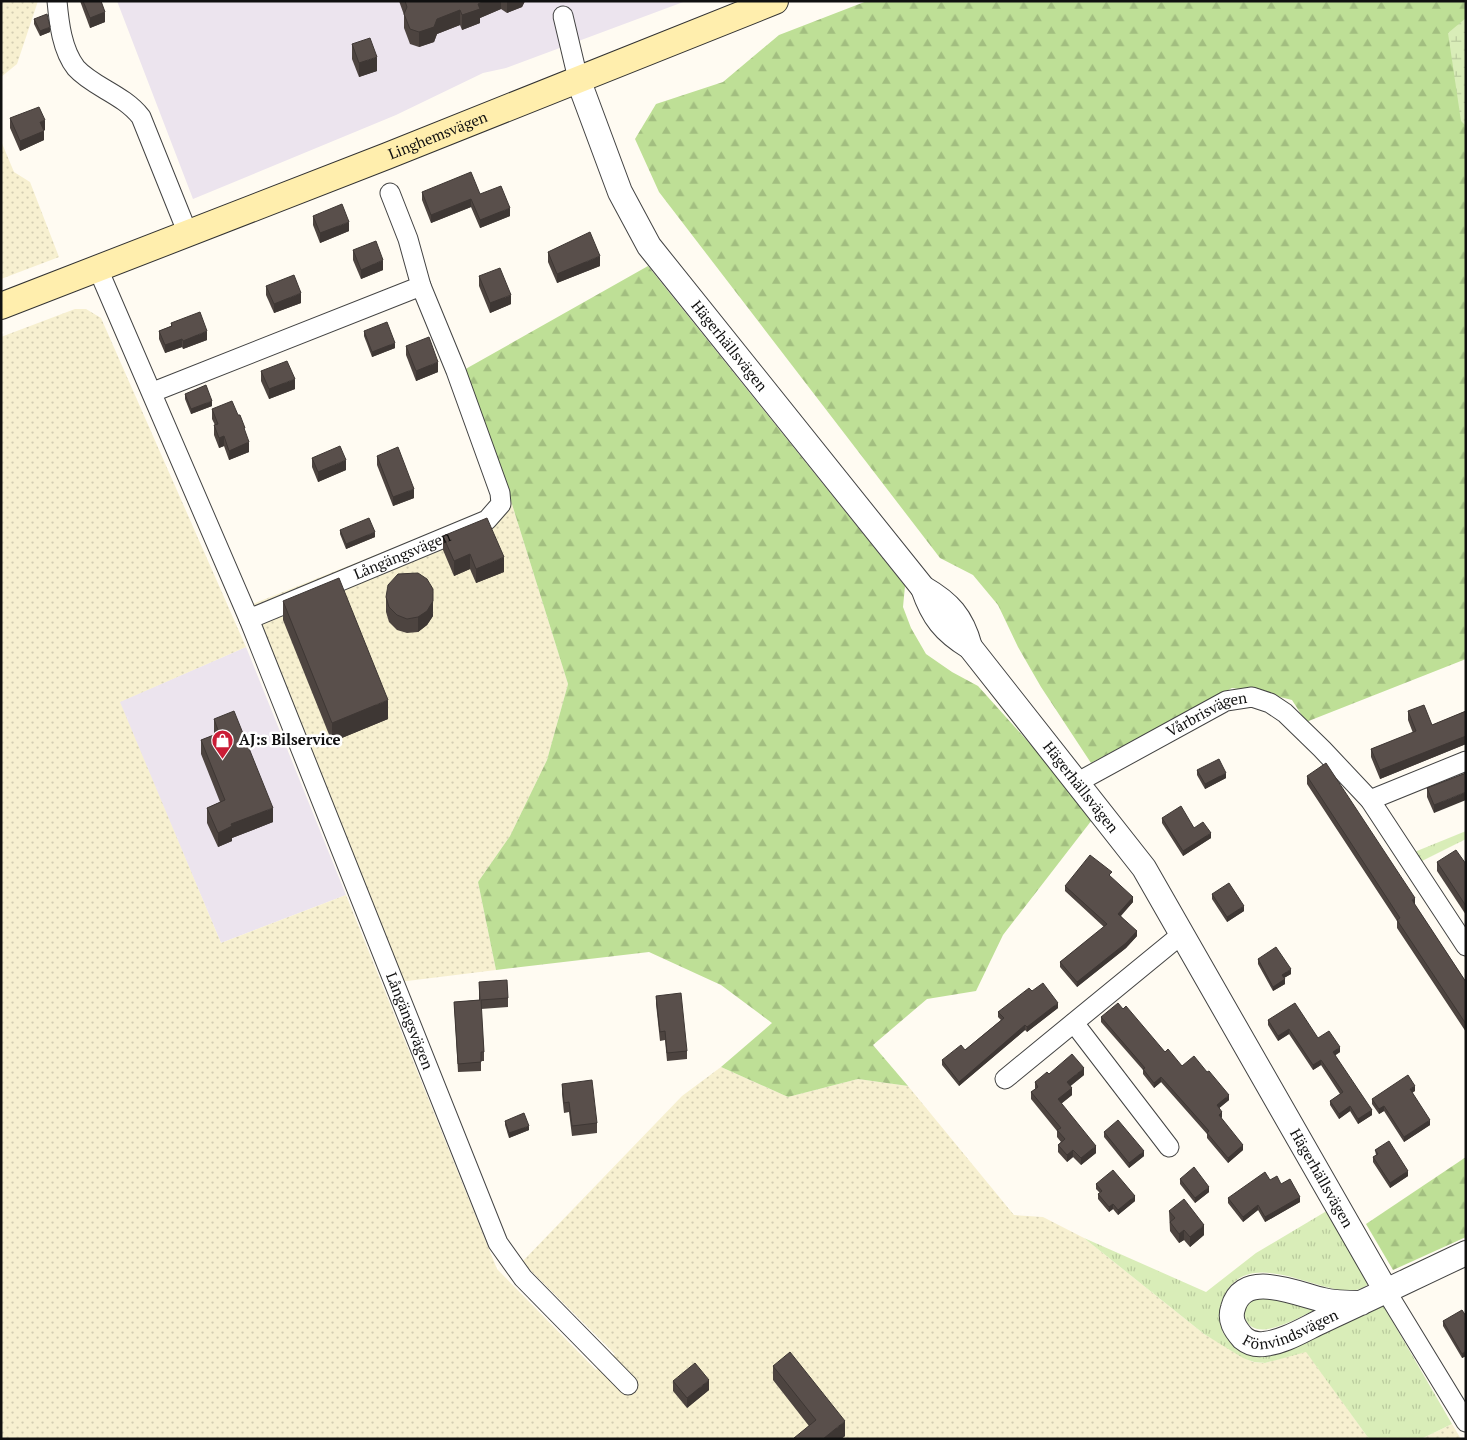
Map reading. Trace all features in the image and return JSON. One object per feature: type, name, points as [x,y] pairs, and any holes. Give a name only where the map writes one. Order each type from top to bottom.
[{"type":"main road","name":"Linghemsvägen","points":[[1,306],[188,234],[775,1]]},
{"type":"street","points":[[57,1],[66,47],[77,68],[129,104],[141,117],[188,234]]},
{"type":"street","points":[[563,16],[578,79]]},
{"type":"street","name":"Hägerhällsvägen","points":[[578,79],[620,192],[649,246],[923,588],[943,600],[964,626],[970,647],[1144,868],[1386,1291],[1466,1422]]},
{"type":"street","name":"Långängsvägen","points":[[249,619],[487,520],[501,504],[500,493],[462,389],[421,286],[408,239],[390,193]]},
{"type":"street","name":"Långängsvägen","points":[[98,269],[249,619],[498,1243],[522,1278],[628,1385]]},
{"type":"street","points":[[152,392],[421,286]]},
{"type":"street","name":"Vårbrisvägen","points":[[1078,782],[1226,701],[1252,697],[1270,703],[1285,713],[1370,800],[1466,946]]},
{"type":"street","points":[[1370,800],[1466,762]]},
{"type":"street","points":[[1005,1079],[1182,934]]},
{"type":"street","points":[[1074,1023],[1169,1147]]},
{"type":"street","name":"Fönvindsvägen","points":[[1361,1303],[1325,1300],[1272,1287],[1258,1287],[1243,1291],[1235,1300],[1230,1315],[1236,1330],[1248,1343],[1264,1344],[1280,1340],[1361,1303],[1466,1253]]},
{"type":"shaded area","points":[[1,1],[38,1],[17,64],[1,77]]},
{"type":"shaded area","points":[[117,1],[686,1],[506,68],[483,73],[396,115],[193,199]]},
{"type":"shaded area","points":[[1,141],[14,172],[30,182],[59,257],[1,279]]},
{"type":"shaded area","points":[[75,309],[86,309],[101,318],[246,647],[120,702],[221,943],[346,895],[497,1269],[596,1370],[615,1354],[522,1262],[682,1096],[721,1067],[788,1097],[858,1079],[908,1086],[1014,1215],[1043,1217],[1084,1238],[1204,1334],[1253,1362],[1265,1363],[1306,1351],[1369,1439],[1,1439],[1,337]]},
{"type":"shaded area","points":[[511,501],[568,684],[547,760],[510,836],[478,882],[496,970],[399,982],[253,604]]},
{"type":"shaded area","points":[[246,647],[346,895],[221,943],[119,702]]},
{"type":"shaded area","points":[[1452,1424],[1461,1439],[1421,1439]]},
{"type":"green space","points":[[867,1],[1466,1],[1466,659],[1306,722],[1292,700],[1260,692],[1232,688],[1091,763],[1041,687],[1018,647],[998,605],[973,575],[940,558],[659,192],[635,139],[656,104],[723,82],[779,35]]},
{"type":"green space","points":[[1466,18],[1466,126],[1461,121],[1448,33]]},
{"type":"green space","points":[[648,266],[905,586],[903,607],[911,628],[926,654],[952,672],[978,686],[1095,816],[1003,935],[976,991],[927,999],[873,1045],[908,1086],[858,1079],[788,1097],[721,1067],[772,1023],[721,985],[649,952],[496,970],[478,882],[510,836],[547,760],[568,684],[511,501],[462,371]]},
{"type":"green space","points":[[1466,831],[1466,839],[1418,863],[1412,853]]},
{"type":"green space","points":[[1466,1157],[1466,1237],[1393,1270],[1366,1224]]},
{"type":"green space","points":[[1330,1209],[1369,1280],[1368,1284],[1355,1290],[1339,1290],[1279,1274],[1260,1273],[1242,1277],[1228,1289],[1222,1300],[1220,1316],[1223,1333],[1234,1344],[1383,1305],[1452,1424],[1421,1439],[1369,1439],[1306,1352],[1265,1363],[1243,1358],[1204,1334],[1084,1238],[1206,1292],[1256,1253]]},
{"type":"green space","points":[[1256,1295],[1320,1307],[1280,1326],[1258,1329],[1250,1325],[1245,1317],[1247,1304]]},
{"type":"building","points":[[83,1],[101,1],[105,12],[90,18]]},
{"type":"building","points":[[405,1],[484,1],[478,4],[480,9],[462,15],[460,10],[437,19],[434,27],[419,32],[410,29],[404,14],[407,7]]},
{"type":"building","points":[[47,14],[50,27],[40,31],[34,19]]},
{"type":"building","points":[[370,38],[377,57],[359,63],[352,44]]},
{"type":"building","points":[[39,107],[45,120],[40,122],[44,131],[20,141],[10,118]]},
{"type":"building","points":[[471,172],[480,194],[501,186],[510,208],[480,220],[471,199],[431,215],[422,192]]},
{"type":"building","points":[[342,204],[349,222],[320,233],[313,216]]},
{"type":"building","points":[[590,232],[600,256],[557,274],[548,252]]},
{"type":"building","points":[[376,241],[383,260],[361,270],[353,250]]},
{"type":"building","points":[[500,268],[511,295],[490,303],[479,276]]},
{"type":"building","points":[[294,275],[301,293],[274,304],[266,286]]},
{"type":"building","points":[[200,312],[207,331],[183,341],[182,339],[165,345],[159,331],[172,326],[171,323]]},
{"type":"building","points":[[387,322],[395,343],[372,352],[364,331]]},
{"type":"building","points":[[429,337],[438,362],[416,371],[406,346]]},
{"type":"building","points":[[287,361],[295,379],[269,389],[261,371]]},
{"type":"building","points":[[206,385],[212,401],[191,409],[185,394]]},
{"type":"building","points":[[232,401],[238,415],[240,415],[249,442],[229,451],[224,436],[219,438],[214,425],[218,424],[212,409]]},
{"type":"building","points":[[340,446],[346,460],[318,472],[312,458]]},
{"type":"building","points":[[398,447],[414,489],[393,497],[377,456]]},
{"type":"building","points":[[369,518],[375,532],[346,544],[340,530]]},
{"type":"building","points":[[487,518],[504,557],[476,569],[470,554],[454,561],[443,536]]},
{"type":"building","points":[[418,573],[427,579],[433,589],[433,601],[427,611],[418,617],[407,619],[397,615],[389,607],[386,597],[388,585],[398,574]]},
{"type":"building","points":[[339,578],[388,700],[332,723],[283,601]]},
{"type":"building","points":[[1424,705],[1432,725],[1466,711],[1466,736],[1380,770],[1371,749],[1416,731],[1408,711]]},
{"type":"building","points":[[234,711],[273,808],[231,824],[232,826],[218,833],[207,808],[225,800],[201,740],[219,733],[214,719]]},
{"type":"building","points":[[1219,759],[1226,773],[1205,784],[1197,770]]},
{"type":"building","points":[[1326,763],[1415,898],[1412,900],[1466,982],[1466,1024],[1397,920],[1400,918],[1307,776]]},
{"type":"building","points":[[1466,773],[1466,792],[1434,805],[1427,788]]},
{"type":"building","points":[[1181,806],[1194,828],[1203,822],[1211,833],[1183,851],[1162,818]]},
{"type":"building","points":[[1456,850],[1466,864],[1466,906],[1437,862]]},
{"type":"building","points":[[1090,855],[1112,872],[1109,875],[1133,897],[1118,914],[1137,931],[1126,943],[1077,982],[1060,962],[1107,924],[1065,886]]},
{"type":"building","points":[[1229,883],[1244,906],[1227,917],[1212,894]]},
{"type":"building","points":[[1276,947],[1291,969],[1282,975],[1285,979],[1273,987],[1258,959]]},
{"type":"building","points":[[507,980],[508,998],[481,1000],[484,1052],[481,1052],[481,1062],[458,1064],[454,1002],[480,1000],[479,982]]},
{"type":"building","points":[[1043,983],[1058,1003],[1027,1027],[1025,1025],[959,1082],[942,1060],[961,1045],[965,1050],[1004,1018],[998,1012],[1029,988],[1032,991]]},
{"type":"building","points":[[681,993],[687,1051],[667,1053],[665,1031],[660,1032],[656,996]]},
{"type":"building","points":[[1118,1003],[1123,1009],[1126,1006],[1165,1052],[1168,1049],[1182,1066],[1194,1056],[1229,1095],[1217,1105],[1222,1112],[1219,1115],[1243,1145],[1228,1158],[1207,1133],[1209,1131],[1161,1077],[1154,1083],[1143,1069],[1145,1068],[1101,1017]]},
{"type":"building","points":[[1295,1003],[1318,1038],[1329,1031],[1340,1047],[1333,1052],[1372,1110],[1358,1119],[1350,1106],[1339,1114],[1330,1101],[1343,1092],[1321,1060],[1313,1065],[1289,1029],[1278,1036],[1268,1020]]},
{"type":"building","points":[[1072,1054],[1084,1068],[1067,1082],[1072,1088],[1058,1099],[1096,1146],[1081,1158],[1073,1150],[1067,1155],[1058,1145],[1065,1139],[1057,1130],[1061,1128],[1031,1092],[1038,1087],[1035,1082],[1047,1072],[1049,1074]]},
{"type":"building","points":[[1408,1075],[1415,1086],[1410,1089],[1430,1120],[1404,1137],[1384,1106],[1379,1109],[1372,1099]]},
{"type":"building","points":[[592,1080],[597,1123],[572,1126],[569,1102],[564,1103],[562,1084]]},
{"type":"building","points":[[524,1113],[529,1126],[509,1133],[505,1121]]},
{"type":"building","points":[[1118,1120],[1144,1151],[1129,1163],[1104,1132]]},
{"type":"building","points":[[1389,1141],[1408,1171],[1390,1183],[1373,1157],[1378,1154],[1375,1150]]},
{"type":"building","points":[[1194,1167],[1209,1187],[1195,1198],[1180,1179]]},
{"type":"building","points":[[1113,1170],[1135,1196],[1118,1210],[1113,1204],[1109,1207],[1098,1194],[1102,1191],[1096,1184]]},
{"type":"building","points":[[1265,1172],[1270,1180],[1277,1176],[1281,1184],[1290,1179],[1300,1197],[1265,1217],[1258,1205],[1243,1217],[1228,1198]]},
{"type":"building","points":[[1184,1199],[1204,1225],[1190,1237],[1184,1230],[1179,1234],[1170,1222],[1175,1218],[1169,1211]]},
{"type":"building","points":[[1462,1310],[1466,1316],[1466,1351],[1462,1354],[1443,1321]]},
{"type":"building","points":[[790,1352],[845,1421],[823,1439],[794,1438],[816,1420],[773,1366]]},
{"type":"building","points":[[695,1363],[709,1380],[687,1398],[673,1381]]},
{"type":"place","name":"AJ:s Bilservice","points":[[223,759]]}]
